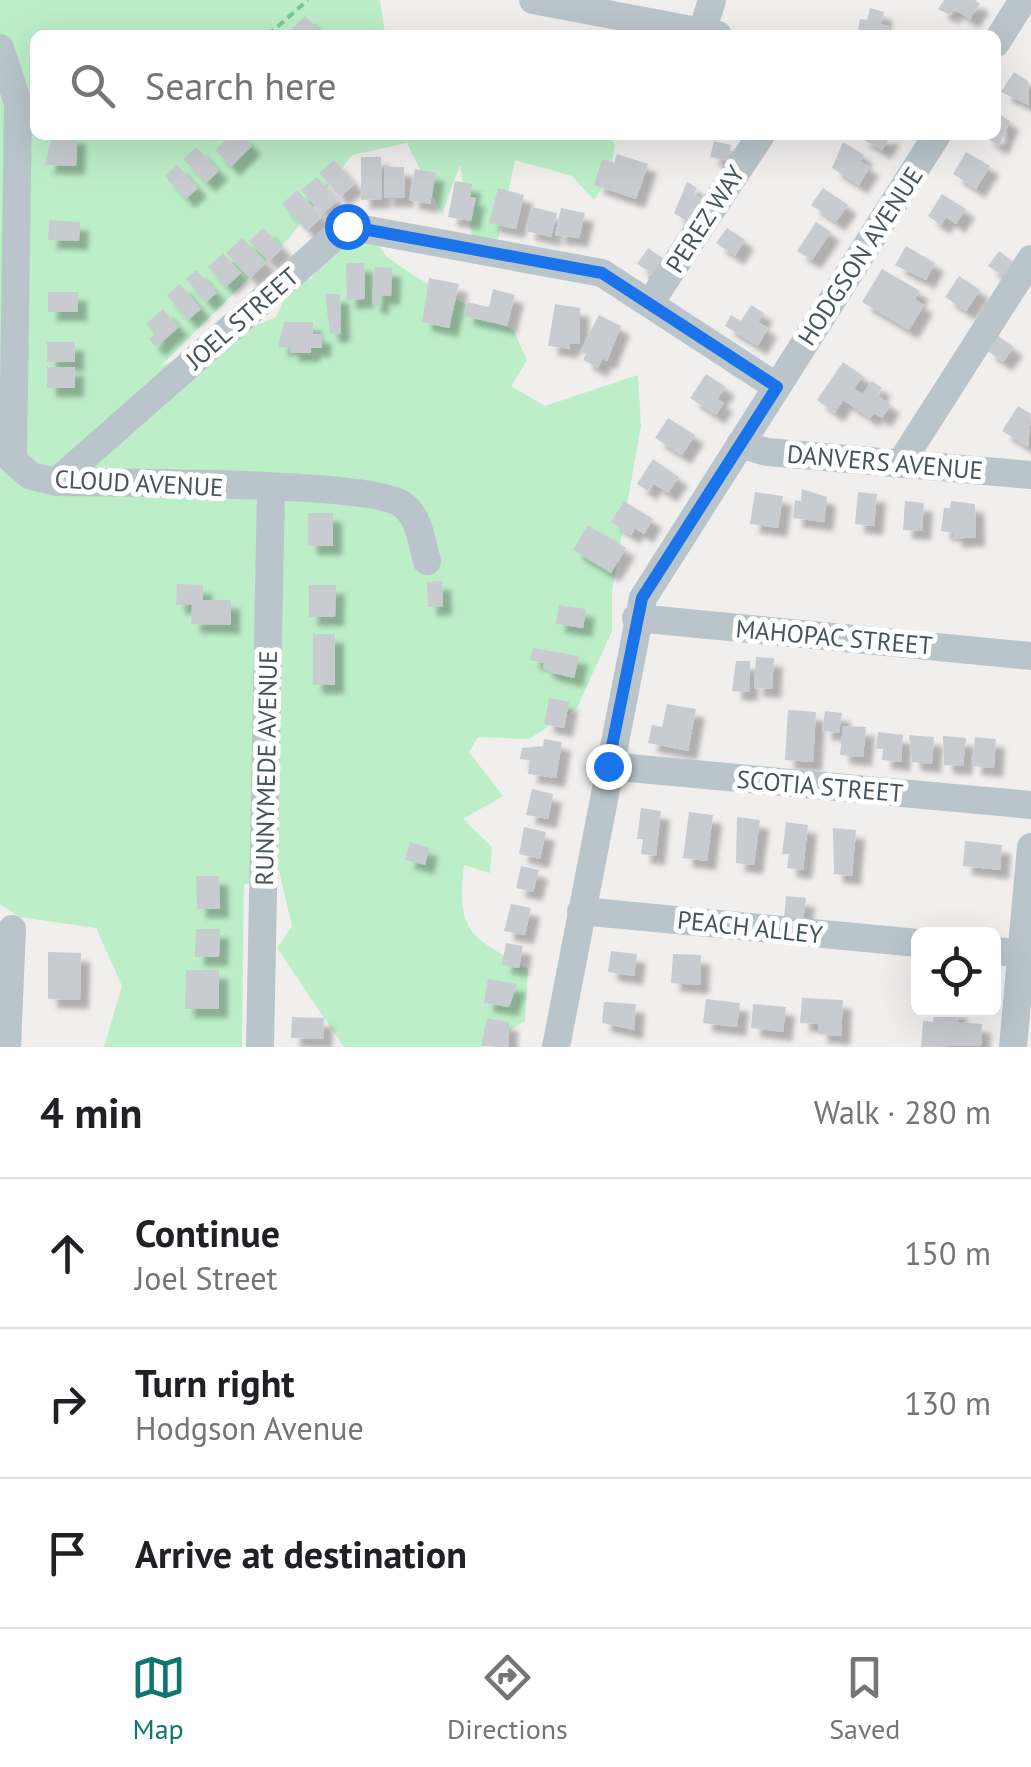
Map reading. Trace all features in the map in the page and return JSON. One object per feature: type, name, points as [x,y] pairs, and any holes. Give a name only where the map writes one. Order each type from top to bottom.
[{"type":"street","points":[[533,0],[689,30]]},
{"type":"street","points":[[710,30],[712,0]]},
{"type":"street","points":[[1001,34],[1023,0]]},
{"type":"street","name":"CLOUD AVENUE","points":[[0,48],[18,103],[12,462],[31,476],[56,482],[390,496],[415,517],[426,561]]},
{"type":"street","name":"PEREZ WAY","points":[[650,303],[758,140]]},
{"type":"street","name":"HODGSON AVENUE","points":[[556,1047],[642,598],[934,140]]},
{"type":"street","name":"JOEL STREET","points":[[56,482],[347,226],[602,273],[777,387]]},
{"type":"street","points":[[900,464],[1031,259]]},
{"type":"street","name":"DANVERS AVENUE","points":[[740,444],[767,452],[1031,475]]},
{"type":"street","name":"RUNNYMEDE AVENUE","points":[[260,1047],[272,489]]},
{"type":"street","name":"MAHOPAC STREET","points":[[636,618],[1031,656]]},
{"type":"street","name":"SCOTIA STREET","points":[[608,766],[1031,806]]},
{"type":"street","points":[[1013,1047],[1027,954],[1031,847]]},
{"type":"street","name":"PEACH ALLEY","points":[[581,910],[911,942]]},
{"type":"street","points":[[7,1047],[12,928]]},
{"type":"street","points":[[1001,951],[1027,954]]},
{"type":"path","points":[[274,30],[308,0]]},
{"type":"green space","points":[[0,0],[380,0],[384,30],[30,30],[30,140],[612,140],[615,145],[610,177],[594,200],[572,176],[515,160],[498,239],[472,237],[460,165],[442,214],[407,143],[352,155],[290,237],[161,366],[276,317],[292,283],[312,278],[322,260],[342,242],[371,235],[387,257],[416,277],[514,331],[527,360],[511,386],[545,406],[638,375],[641,425],[612,591],[612,631],[577,708],[529,739],[478,737],[469,752],[503,796],[463,819],[492,847],[490,873],[464,865],[463,906],[466,920],[481,940],[528,969],[525,1021],[482,1047],[344,1047],[277,948],[292,926],[279,871],[244,885],[242,1047],[104,1047],[122,986],[96,928],[20,917],[0,904]]},
{"type":"building","points":[[944,0],[975,0],[980,4],[970,19],[954,9],[950,15],[938,9]]},
{"type":"building","points":[[870,8],[884,12],[881,24],[889,26],[888,30],[858,30],[860,19],[867,20]]},
{"type":"building","points":[[305,16],[318,29],[317,30],[291,30]]},
{"type":"building","points":[[1014,72],[1028,81],[1029,105],[1001,92]]},
{"type":"building","points":[[1001,115],[1010,121],[999,146],[990,140],[1001,140]]},
{"type":"building","points":[[51,140],[77,140],[76,166],[45,165]]},
{"type":"building","points":[[226,140],[247,140],[252,146],[231,167],[215,150]]},
{"type":"building","points":[[865,140],[888,140],[882,150]]},
{"type":"building","points":[[714,141],[731,145],[728,161],[710,157]]},
{"type":"building","points":[[843,142],[864,155],[860,161],[870,167],[859,185],[832,168]]},
{"type":"building","points":[[196,147],[219,171],[206,183],[183,159]]},
{"type":"building","points":[[966,152],[990,166],[976,189],[953,174]]},
{"type":"building","points":[[617,154],[648,164],[636,199],[594,185],[602,159],[614,163]]},
{"type":"building","points":[[361,157],[381,157],[382,199],[361,200]]},
{"type":"building","points":[[334,160],[355,184],[340,197],[319,173]]},
{"type":"building","points":[[177,165],[198,188],[186,199],[165,176]]},
{"type":"building","points":[[384,167],[404,167],[405,198],[384,198]]},
{"type":"building","points":[[415,169],[436,173],[430,204],[409,200]]},
{"type":"building","points":[[317,177],[338,201],[322,214],[301,190]]},
{"type":"building","points":[[455,181],[472,184],[470,197],[476,198],[471,221],[448,217]]},
{"type":"building","points":[[687,182],[697,188],[694,194],[708,203],[694,226],[674,213]]},
{"type":"building","points":[[498,188],[524,195],[516,229],[489,223]]},
{"type":"building","points":[[823,188],[848,205],[836,222],[811,205]]},
{"type":"building","points":[[297,190],[322,217],[307,231],[282,204]]},
{"type":"building","points":[[942,194],[966,209],[956,224],[946,217],[941,225],[928,216]]},
{"type":"building","points":[[532,207],[557,213],[551,237],[526,231]]},
{"type":"building","points":[[561,208],[585,213],[579,238],[555,235]]},
{"type":"building","points":[[49,220],[80,222],[79,241],[48,240]]},
{"type":"building","points":[[816,222],[831,232],[812,260],[797,251]]},
{"type":"building","points":[[263,228],[283,248],[269,261],[249,241]]},
{"type":"building","points":[[727,228],[745,240],[735,256],[716,243]]},
{"type":"building","points":[[242,238],[266,263],[250,278],[226,253]]},
{"type":"building","points":[[906,246],[935,263],[926,280],[895,265]]},
{"type":"building","points":[[648,248],[670,263],[656,284],[647,278],[651,273],[637,264]]},
{"type":"building","points":[[999,251],[1016,264],[1006,278],[988,266]]},
{"type":"building","points":[[223,253],[241,273],[226,287],[208,267]]},
{"type":"building","points":[[346,263],[364,263],[365,299],[347,300]]},
{"type":"building","points":[[374,267],[392,268],[391,296],[380,295],[380,305],[372,305]]},
{"type":"building","points":[[882,269],[920,291],[915,299],[924,305],[909,330],[862,302]]},
{"type":"building","points":[[196,270],[217,293],[206,302],[186,279]]},
{"type":"building","points":[[959,276],[980,290],[966,311],[945,297]]},
{"type":"building","points":[[429,278],[459,284],[449,328],[422,322]]},
{"type":"building","points":[[180,284],[201,309],[188,320],[167,295]]},
{"type":"building","points":[[493,289],[515,295],[507,326],[464,316],[467,302],[489,307]]},
{"type":"building","points":[[48,292],[78,292],[78,312],[48,312]]},
{"type":"building","points":[[325,294],[340,294],[341,333],[330,334]]},
{"type":"building","points":[[555,304],[580,308],[580,344],[570,343],[570,349],[548,346]]},
{"type":"building","points":[[751,305],[764,313],[758,322],[768,328],[758,346],[725,326],[731,315],[741,321]]},
{"type":"building","points":[[163,309],[179,327],[156,347],[149,339],[155,334],[146,324]]},
{"type":"building","points":[[599,315],[621,326],[607,361],[603,358],[598,368],[583,360],[586,354],[580,351]]},
{"type":"building","points":[[284,322],[313,322],[313,334],[322,334],[322,348],[311,348],[311,353],[290,353],[290,347],[278,347]]},
{"type":"building","points":[[997,335],[1014,347],[1003,362],[986,350]]},
{"type":"building","points":[[47,342],[75,342],[75,362],[47,362]]},
{"type":"building","points":[[843,362],[863,376],[854,389],[863,394],[872,381],[882,388],[877,395],[891,405],[882,418],[874,413],[870,418],[843,400],[835,413],[817,400]]},
{"type":"building","points":[[47,367],[75,367],[75,388],[47,388]]},
{"type":"building","points":[[706,374],[726,387],[717,399],[724,403],[716,415],[690,398]]},
{"type":"building","points":[[1018,406],[1031,414],[1028,447],[1002,431]]},
{"type":"building","points":[[668,418],[695,435],[682,455],[655,438]]},
{"type":"building","points":[[653,459],[679,477],[668,493],[653,483],[648,491],[637,484]]},
{"type":"building","points":[[802,489],[827,497],[824,522],[793,518],[795,500],[801,501]]},
{"type":"building","points":[[755,492],[783,496],[778,528],[750,524]]},
{"type":"building","points":[[858,492],[877,494],[874,526],[855,524]]},
{"type":"building","points":[[624,501],[653,519],[644,534],[635,528],[631,535],[611,522]]},
{"type":"building","points":[[905,501],[924,503],[922,531],[903,530]]},
{"type":"building","points":[[951,501],[975,504],[976,537],[953,539],[953,533],[941,531],[944,508],[950,508]]},
{"type":"building","points":[[308,513],[333,513],[333,546],[308,546]]},
{"type":"building","points":[[588,525],[626,548],[611,573],[573,550]]},
{"type":"building","points":[[442,581],[443,606],[428,607],[427,582]]},
{"type":"building","points":[[177,584],[203,585],[203,600],[231,600],[231,625],[191,624],[192,605],[176,605]]},
{"type":"building","points":[[309,585],[336,585],[335,617],[309,617]]},
{"type":"building","points":[[559,605],[586,609],[583,628],[556,624]]},
{"type":"building","points":[[313,634],[335,634],[335,685],[313,685]]},
{"type":"building","points":[[533,648],[579,656],[574,678],[553,673],[543,668],[544,663],[530,660]]},
{"type":"building","points":[[756,657],[774,658],[772,689],[754,688]]},
{"type":"building","points":[[736,661],[750,661],[749,692],[732,691]]},
{"type":"building","points":[[549,698],[569,702],[564,728],[544,724]]},
{"type":"building","points":[[667,704],[696,709],[688,751],[648,743],[652,725],[662,727]]},
{"type":"building","points":[[788,710],[816,712],[813,762],[785,760]]},
{"type":"building","points":[[825,711],[842,713],[839,733],[822,731]]},
{"type":"building","points":[[843,726],[866,727],[863,757],[840,755]]},
{"type":"building","points":[[878,732],[903,735],[901,762],[882,760],[883,749],[876,749]]},
{"type":"building","points":[[909,735],[934,737],[932,764],[912,762]]},
{"type":"building","points":[[943,736],[966,738],[963,766],[944,765]]},
{"type":"building","points":[[975,737],[996,739],[994,768],[972,766]]},
{"type":"building","points":[[544,739],[562,742],[556,778],[528,774],[530,760],[520,759],[522,748],[543,746]]},
{"type":"building","points":[[532,789],[553,794],[548,819],[526,815]]},
{"type":"building","points":[[641,808],[661,811],[656,856],[641,854],[643,839],[637,839]]},
{"type":"building","points":[[689,812],[713,815],[707,861],[683,858]]},
{"type":"building","points":[[737,817],[760,820],[754,865],[736,863]]},
{"type":"building","points":[[786,822],[808,825],[803,870],[787,868],[789,854],[782,854]]},
{"type":"building","points":[[524,827],[546,832],[540,859],[519,854]]},
{"type":"building","points":[[833,828],[856,830],[852,876],[834,874]]},
{"type":"building","points":[[965,841],[1002,845],[1000,870],[963,866]]},
{"type":"building","points":[[410,842],[429,848],[425,865],[405,860]]},
{"type":"building","points":[[521,866],[539,870],[533,892],[516,888]]},
{"type":"building","points":[[196,876],[219,876],[220,909],[197,909]]},
{"type":"building","points":[[786,896],[806,898],[803,921],[784,919]]},
{"type":"building","points":[[511,904],[531,908],[525,935],[504,931]]},
{"type":"building","points":[[196,929],[220,929],[219,957],[195,957]]},
{"type":"building","points":[[506,943],[523,946],[519,968],[502,965]]},
{"type":"building","points":[[611,951],[637,954],[634,976],[608,972]]},
{"type":"building","points":[[48,952],[81,953],[80,1000],[48,999]]},
{"type":"building","points":[[673,954],[701,955],[700,985],[671,983]]},
{"type":"building","points":[[186,970],[219,970],[219,1009],[185,1009]]},
{"type":"building","points":[[488,979],[517,984],[509,1007],[484,1003]]},
{"type":"building","points":[[802,998],[843,1000],[841,1036],[818,1034],[819,1024],[800,1023]]},
{"type":"building","points":[[706,999],[740,1003],[737,1027],[703,1023]]},
{"type":"building","points":[[604,1002],[636,1004],[634,1030],[602,1023]]},
{"type":"building","points":[[753,1004],[786,1007],[783,1032],[751,1028]]},
{"type":"building","points":[[292,1017],[324,1018],[323,1039],[291,1038]]},
{"type":"building","points":[[933,1017],[957,1017],[957,1022],[982,1024],[981,1045],[921,1047],[923,1021],[933,1022]]},
{"type":"building","points":[[487,1018],[509,1022],[509,1047],[481,1046]]},
{"type":"route","points":[[347,226],[602,273],[777,387],[642,598],[608,766]]}]
